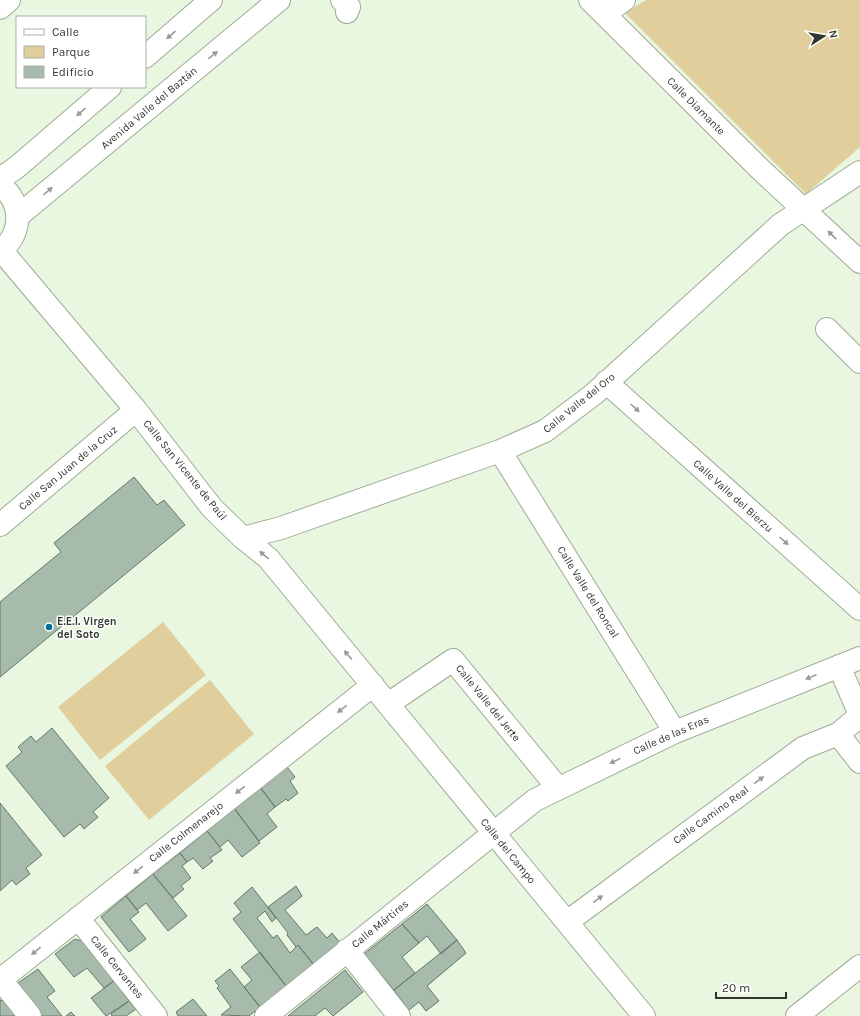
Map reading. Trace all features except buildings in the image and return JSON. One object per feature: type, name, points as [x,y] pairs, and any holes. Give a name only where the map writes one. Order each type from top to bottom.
[{"type":"street","points":[[0,8],[9,0]]},
{"type":"street","points":[[146,56],[211,0]]},
{"type":"street","name":"Avenida Valle del Baztán","points":[[18,216],[279,0]]},
{"type":"street","points":[[597,7],[624,0]]},
{"type":"street","name":"Calle Diamante","points":[[597,7],[760,169],[860,262]]},
{"type":"street","points":[[0,179],[17,167],[109,88]]},
{"type":"street","name":"Calle Valle del Oro","points":[[244,538],[281,528],[500,451],[545,431],[606,382],[780,225],[860,172]]},
{"type":"street","points":[[0,185],[7,190],[15,202],[18,216],[14,235],[11,241],[1,251]]},
{"type":"street","name":"Calle San Vicente de Paúl","points":[[1,251],[136,410],[212,508],[268,558],[373,685]]},
{"type":"street","points":[[827,329],[860,362]]},
{"type":"street","name":"Calle Valle del Bierzu","points":[[606,382],[860,609]]},
{"type":"street","name":"Calle San Juan de la Cruz","points":[[0,525],[136,410]]},
{"type":"street","name":"Calle Valle del Roncal","points":[[500,451],[675,732]]},
{"type":"street","name":"Calle de las Eras","points":[[494,833],[535,800],[675,732],[860,658]]},
{"type":"street","name":"Calle Valle del Jerte","points":[[388,704],[453,660],[558,788]]},
{"type":"street","points":[[839,666],[860,715]]},
{"type":"street","name":"Calle del Campo","points":[[373,685],[644,1016]]},
{"type":"street","name":"Calle Colmenarejo","points":[[0,980],[373,685]]},
{"type":"street","name":"Calle Camino Real","points":[[567,922],[803,748],[838,734],[860,715]]},
{"type":"street","points":[[838,734],[860,762]]},
{"type":"street","name":"Calle Mártires","points":[[266,1016],[494,833]]},
{"type":"street","name":"Calle Cervantes","points":[[78,918],[156,1016]]},
{"type":"street","points":[[347,950],[399,1016]]},
{"type":"street","points":[[797,1016],[860,966]]},
{"type":"street","points":[[0,980],[30,1016]]},
{"type":"green space","points":[[646,0],[860,0],[860,147],[806,194],[625,13]]},
{"type":"green space","points":[[163,622],[206,675],[100,760],[58,707]]},
{"type":"green space","points":[[210,680],[254,734],[149,820],[105,766]]},
{"type":"place","name":"E.E.I. Virgen del Soto","points":[[49,627]]}]
